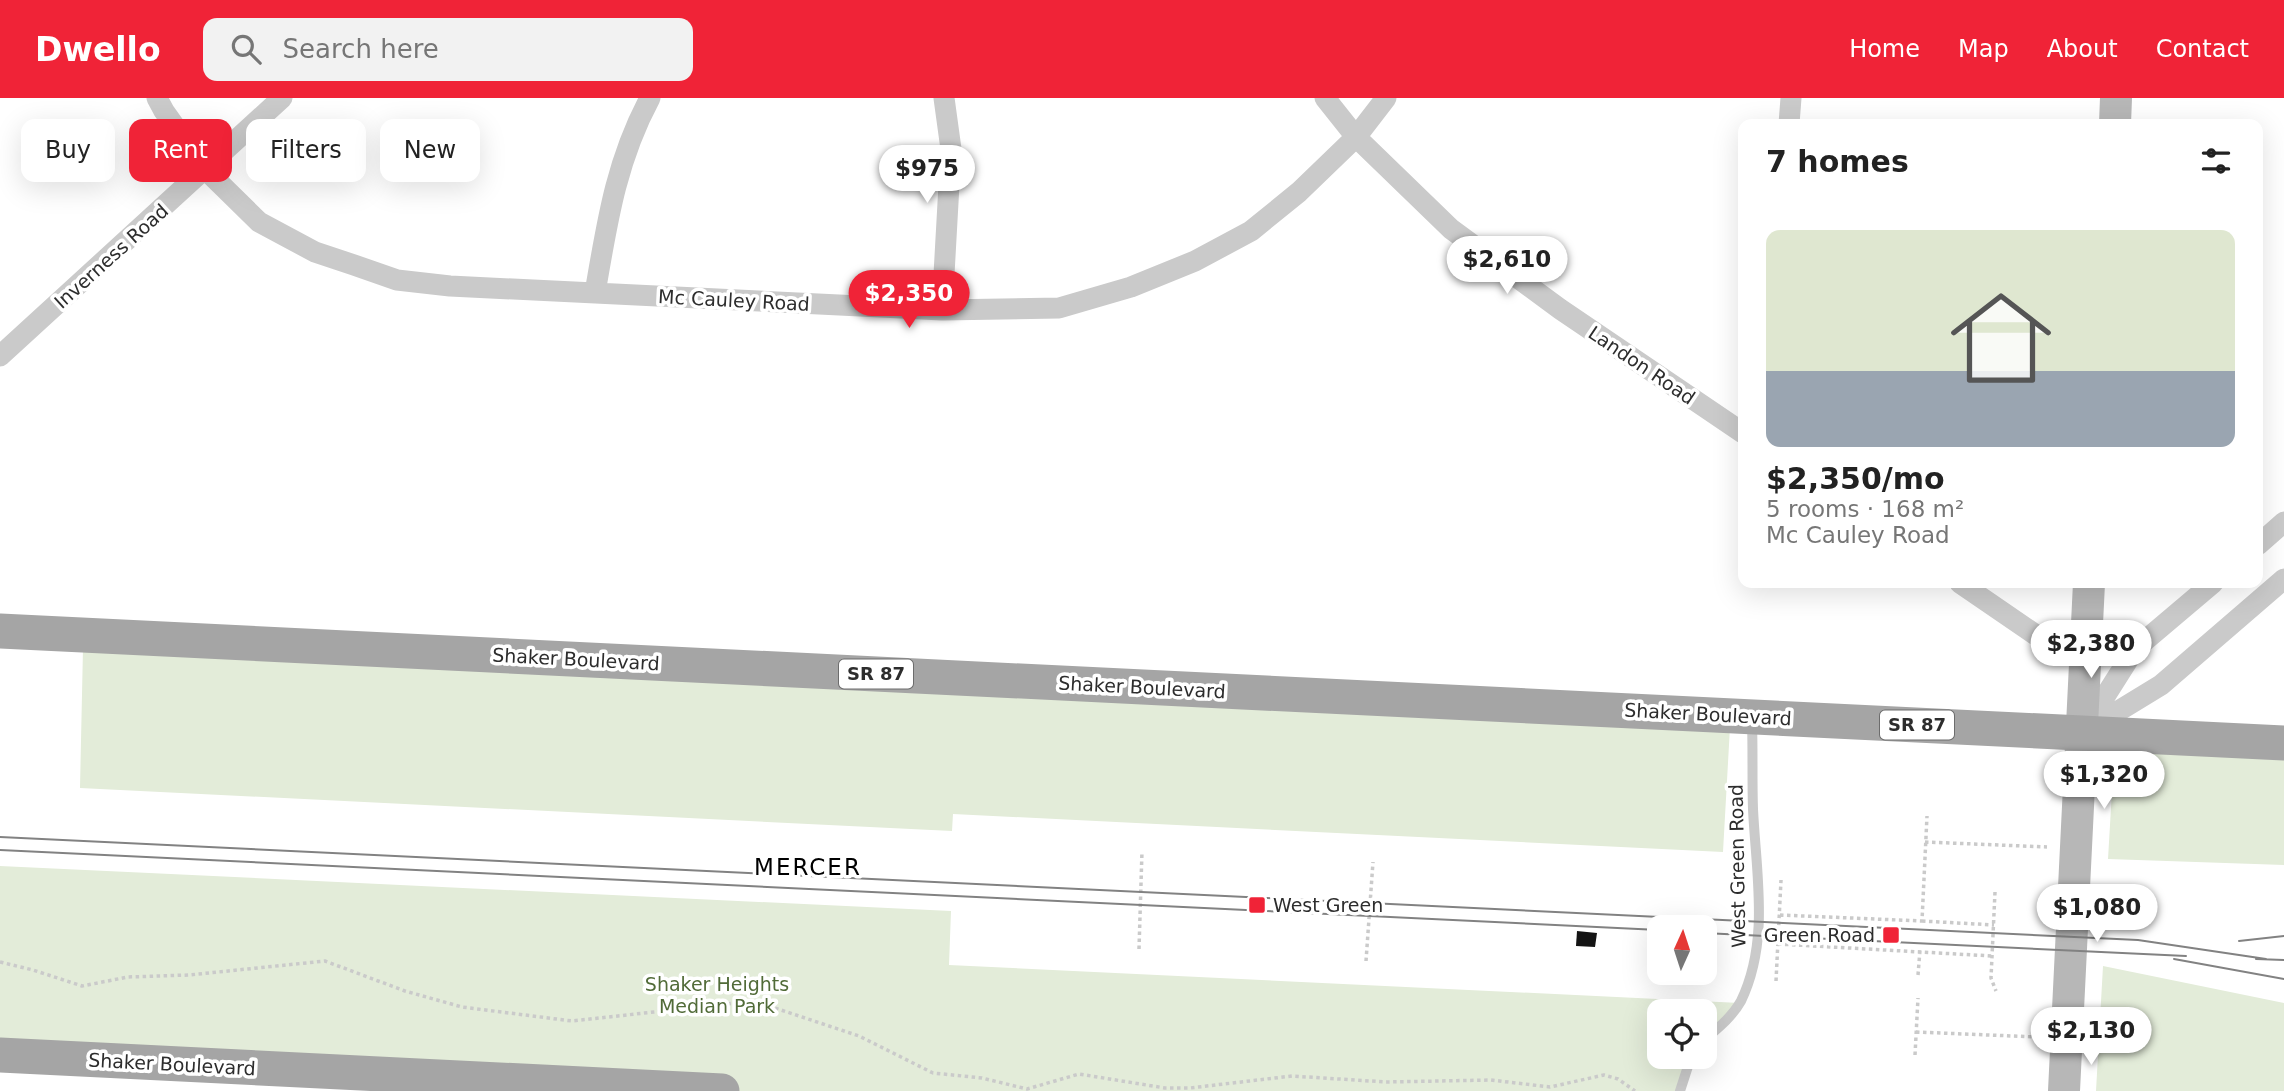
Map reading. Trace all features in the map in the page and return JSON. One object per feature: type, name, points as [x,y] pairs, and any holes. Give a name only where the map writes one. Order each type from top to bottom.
[{"type":"main road","points":[[2115,119],[2116,98]]},
{"type":"main road","points":[[2064,1091],[2052,1038],[2061,850],[2082,733],[2089,588]]},
{"type":"main road","name":"Shaker Boulevard","points":[[0,631],[2284,743]]},
{"type":"main road","name":"Shaker Boulevard","points":[[0,1055],[722,1091]]},
{"type":"street","name":"Mc Cauley Road","points":[[158,98],[170,119]]},
{"type":"street","name":"Inverness Road","points":[[232,145],[282,98]]},
{"type":"street","points":[[595,293],[609,210],[631,133],[650,98]]},
{"type":"street","points":[[942,310],[951,149],[944,98]]},
{"type":"street","name":"Landon Road","points":[[1325,98],[1356,137],[1451,229],[1560,309],[1738,430]]},
{"type":"street","name":"Mc Cauley Road","points":[[218,182],[259,222],[314,252],[397,279],[450,286],[942,310],[1059,308],[1131,287],[1195,261],[1251,231],[1299,192],[1356,137],[1386,98]]},
{"type":"street","points":[[1789,119],[1791,98]]},
{"type":"street","name":"Inverness Road","points":[[0,356],[193,182]]},
{"type":"street","points":[[2263,541],[2284,522]]},
{"type":"street","points":[[2082,733],[2161,685],[2284,579]]},
{"type":"street","points":[[1967,588],[2049,644],[2085,650],[2135,649]]},
{"type":"street","points":[[2082,733],[2135,649],[2207,588]]},
{"type":"lane","name":"West Green Road","points":[[1717,1029],[1728,1020],[1740,1003],[1756,953],[1759,899],[1753,808],[1752,716]]},
{"type":"lane","points":[[1680,1091],[1687,1069]]},
{"type":"path","points":[[1922,921],[1927,816]]},
{"type":"path","points":[[1926,842],[2061,850]]},
{"type":"path","points":[[1139,949],[1142,851]]},
{"type":"path","points":[[1366,961],[1373,862]]},
{"type":"path","points":[[1776,981],[1782,880]]},
{"type":"path","points":[[1995,892],[1992,978],[1996,991]]},
{"type":"path","points":[[1780,915],[1994,925]]},
{"type":"path","points":[[1778,944],[1992,956]]},
{"type":"path","points":[[1919,975],[1920,950]]},
{"type":"path","points":[[0,962],[82,986],[136,976],[189,975],[325,961],[405,991],[463,1007],[572,1021],[754,1001],[859,1036],[933,1073],[982,1078],[1027,1089],[1079,1074],[1165,1088],[1292,1076],[1386,1082],[1491,1080],[1550,1087],[1604,1075],[1618,1079],[1635,1091]]},
{"type":"path","points":[[1915,1055],[1918,998]]},
{"type":"path","points":[[1916,1032],[2052,1038]]},
{"type":"green space","points":[[83,648],[1730,727],[1723,852],[953,814],[952,831],[80,788]]},
{"type":"green space","points":[[2284,743],[2284,865],[2108,859],[2114,757],[2144,758],[2145,752]]},
{"type":"green space","name":"Shaker Heights Median Park","points":[[0,866],[951,911],[949,965],[1657,999],[1647,999],[1647,1069],[1687,1069],[1680,1091],[731,1091],[0,1055]]},
{"type":"green space","points":[[2103,966],[2284,1003],[2284,1091],[2096,1091]]},
{"type":"green space","name":"Shaker Heights Median Park","points":[[1717,1002],[1740,1003],[1717,1027]]},
{"type":"building","points":[[1577,931],[1597,933],[1595,947],[1576,946]]},
{"type":"tram line","points":[[0,837],[2138,940],[2266,959]]},
{"type":"tram line","points":[[0,850],[1647,929]]},
{"type":"tram line","points":[[1717,934],[2186,956]]},
{"type":"tram line","points":[[2239,941],[2284,936]]},
{"type":"tram line","points":[[2174,959],[2284,979]]},
{"type":"tram line","points":[[2256,959],[2284,960]]},
{"type":"place","name":"West Green","points":[[1257,905]]},
{"type":"place","name":"Green Road","points":[[1891,935]]},
{"type":"district","name":"MERCER","points":[[808,867]]}]
